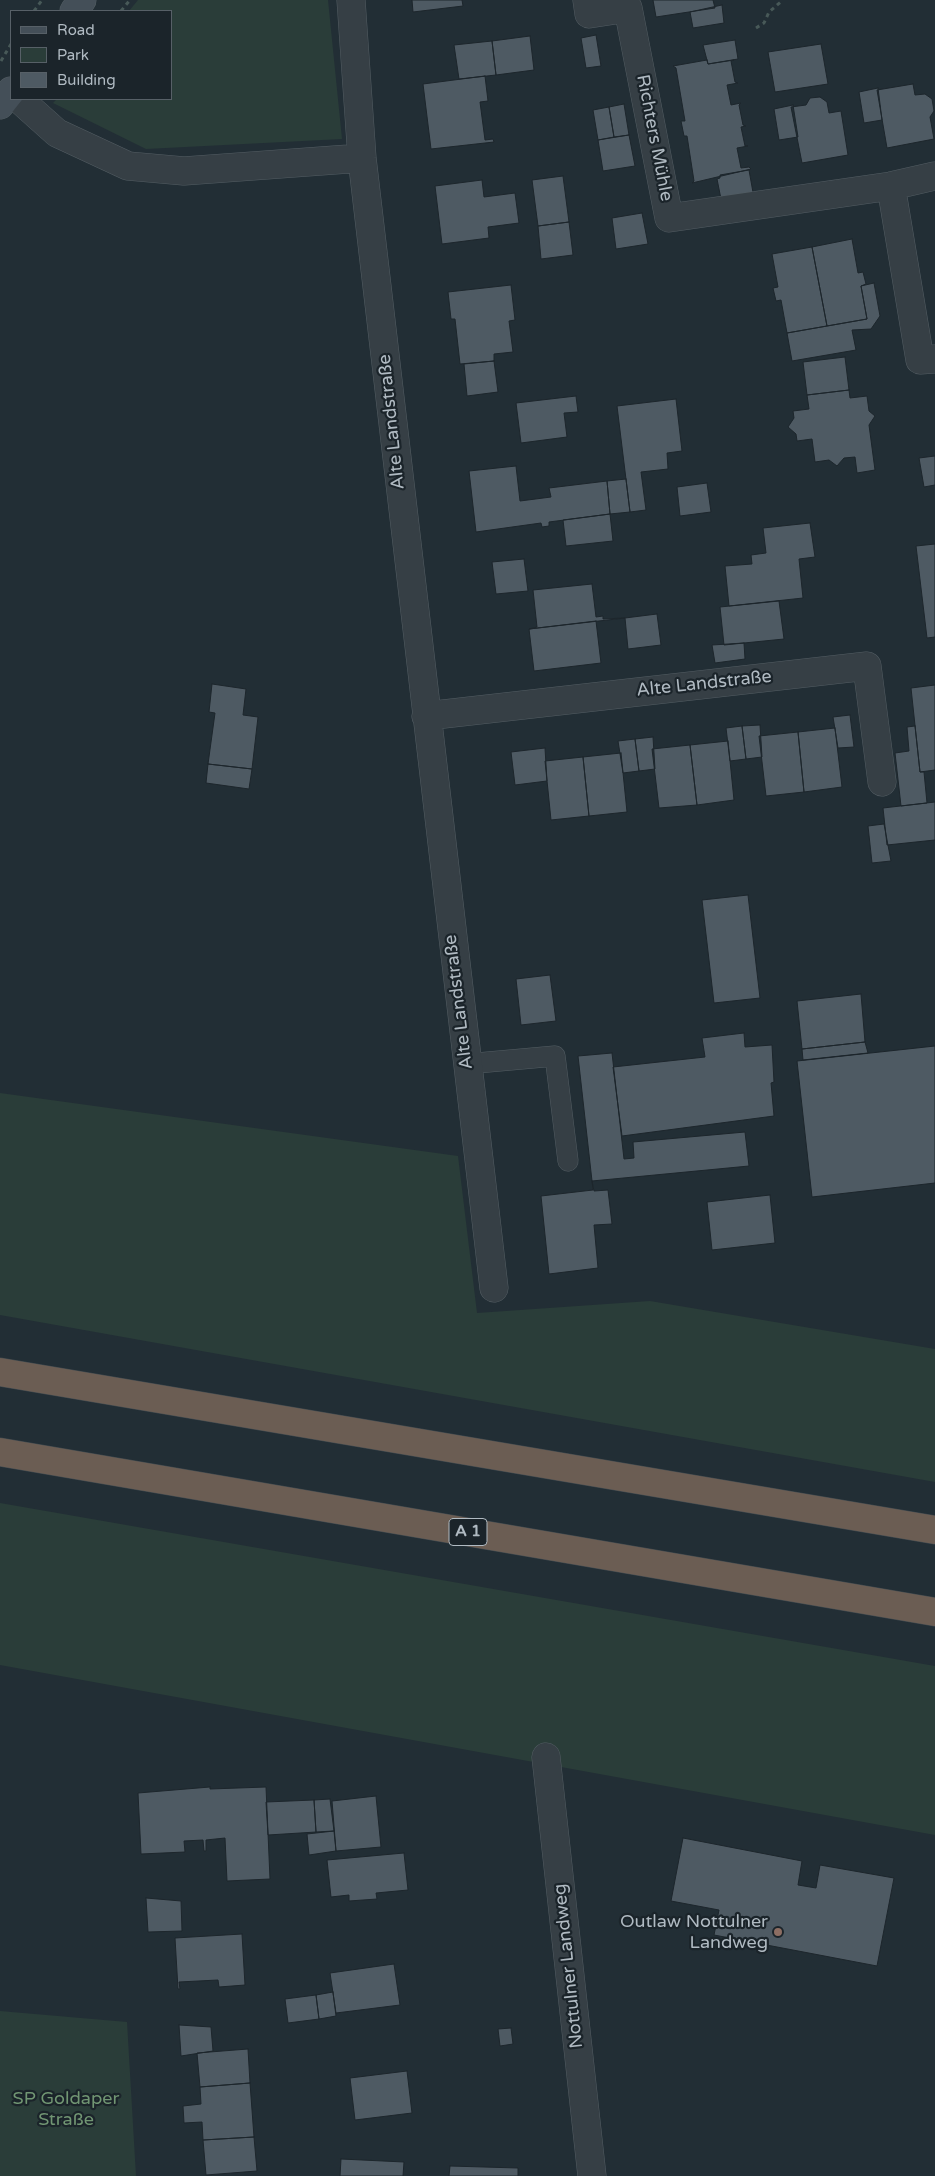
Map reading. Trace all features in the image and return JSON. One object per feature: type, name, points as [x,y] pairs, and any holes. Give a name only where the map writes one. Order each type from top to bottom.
[{"type":"highway","points":[[0,1372],[935,1530]]},
{"type":"highway","name":"A 1","points":[[0,1452],[935,1612]]},
{"type":"main road","points":[[0,104],[10,91]]},
{"type":"street","name":"Alte Landstraße","points":[[351,0],[362,158],[466,1064],[494,1288]]},
{"type":"street","name":"Richters Mühle","points":[[587,0],[589,14],[628,8],[669,218],[891,186],[935,176]]},
{"type":"street","points":[[0,78],[10,89]]},
{"type":"street","points":[[20,100],[57,133],[128,166],[184,171],[362,158]]},
{"type":"street","points":[[891,186],[920,360],[935,359]]},
{"type":"street","name":"Alte Landstraße","points":[[426,716],[867,666],[882,782]]},
{"type":"street","name":"Nottulner Landweg","points":[[546,1756],[592,2176]]},
{"type":"lane","points":[[466,1064],[555,1056],[568,1161]]},
{"type":"path","points":[[122,10],[130,0]]},
{"type":"path","points":[[756,28],[764,23],[769,12],[783,0]]},
{"type":"path","points":[[0,62],[10,46]]},
{"type":"green space","points":[[138,0],[328,0],[342,139],[146,149],[53,103],[56,100],[172,100],[172,10],[130,10]]},
{"type":"green space","points":[[0,1093],[458,1156],[477,1313],[650,1301],[935,1349],[935,1482],[0,1315]]},
{"type":"green space","points":[[0,1503],[935,1666],[935,1835],[0,1665]]},
{"type":"green space","name":"SP Goldaper Straße","points":[[0,2011],[127,2022],[136,2176],[0,2176]]},
{"type":"building","points":[[412,0],[462,0],[463,6],[413,12]]},
{"type":"building","points":[[653,0],[713,0],[715,8],[656,17]]},
{"type":"building","points":[[722,5],[724,23],[693,28],[690,12]]},
{"type":"building","points":[[596,35],[601,66],[586,68],[581,38]]},
{"type":"building","points":[[530,36],[534,70],[496,75],[492,41]]},
{"type":"building","points":[[735,40],[738,59],[708,64],[703,45]]},
{"type":"building","points":[[492,41],[496,75],[459,79],[454,45]]},
{"type":"building","points":[[821,44],[828,84],[775,92],[768,52]]},
{"type":"building","points":[[707,60],[708,64],[734,60],[731,61],[735,82],[738,83],[727,85],[731,105],[741,103],[739,105],[743,125],[746,126],[741,127],[745,146],[748,146],[737,148],[741,168],[749,167],[751,169],[692,183],[694,181],[687,136],[684,136],[681,121],[685,121],[676,68],[673,66]]},
{"type":"building","points":[[485,76],[488,101],[480,102],[485,140],[493,139],[494,142],[431,149],[423,84]]},
{"type":"building","points":[[913,84],[915,95],[925,94],[932,99],[934,111],[930,117],[934,139],[887,148],[877,90]]},
{"type":"building","points":[[878,88],[882,120],[864,123],[859,92]]},
{"type":"building","points":[[820,97],[827,102],[829,113],[841,111],[848,155],[802,163],[791,107],[806,105],[810,98]]},
{"type":"building","points":[[624,104],[629,135],[614,137],[609,107]]},
{"type":"building","points":[[793,105],[798,137],[779,140],[774,109]]},
{"type":"building","points":[[609,107],[614,137],[598,140],[593,110]]},
{"type":"building","points":[[629,135],[635,166],[603,171],[598,140]]},
{"type":"building","points":[[749,170],[754,198],[722,204],[717,179],[720,178],[720,175]]},
{"type":"building","points":[[563,176],[569,222],[538,226],[532,180]]},
{"type":"building","points":[[482,180],[484,197],[515,193],[519,223],[488,227],[489,238],[442,244],[435,186]]},
{"type":"building","points":[[642,213],[648,244],[616,249],[612,218]]},
{"type":"building","points":[[569,222],[573,255],[541,259],[538,226]]},
{"type":"building","points":[[852,239],[858,273],[863,272],[866,284],[861,286],[867,319],[827,326],[812,247]]},
{"type":"building","points":[[812,247],[827,326],[787,333],[781,300],[776,301],[773,288],[778,287],[772,254]]},
{"type":"building","points":[[874,283],[880,316],[871,329],[852,330],[856,350],[792,361],[787,333],[867,319],[861,286]]},
{"type":"building","points":[[511,285],[515,320],[509,321],[513,352],[494,354],[494,361],[460,364],[455,319],[451,319],[448,292]]},
{"type":"building","points":[[845,357],[849,390],[807,395],[803,362]]},
{"type":"building","points":[[494,361],[498,392],[467,396],[464,364]]},
{"type":"building","points":[[849,390],[850,398],[867,396],[869,411],[875,416],[869,425],[875,470],[857,473],[855,457],[844,458],[837,466],[829,460],[815,462],[812,439],[797,441],[796,434],[788,427],[794,418],[793,411],[809,409],[807,395]]},
{"type":"building","points":[[576,396],[578,412],[564,413],[567,437],[521,443],[516,403]]},
{"type":"building","points":[[676,399],[682,451],[667,453],[668,469],[641,472],[646,510],[630,512],[617,406]]},
{"type":"building","points":[[935,456],[935,485],[924,487],[919,458]]},
{"type":"building","points":[[516,466],[520,501],[551,497],[549,488],[607,481],[610,514],[549,522],[549,526],[542,527],[541,523],[476,532],[469,471]]},
{"type":"building","points":[[626,479],[630,512],[610,514],[607,481]]},
{"type":"building","points":[[707,483],[711,512],[680,516],[677,487]]},
{"type":"building","points":[[610,514],[613,541],[566,546],[563,520]]},
{"type":"building","points":[[810,523],[815,557],[799,559],[803,598],[729,606],[725,566],[752,564],[751,555],[766,553],[763,528]]},
{"type":"building","points":[[935,544],[935,637],[927,638],[916,546]]},
{"type":"building","points":[[524,559],[528,591],[496,594],[492,562]]},
{"type":"building","points":[[592,584],[596,617],[603,616],[603,619],[625,618],[529,629],[537,627],[533,590]]},
{"type":"building","points":[[779,601],[784,639],[724,645],[720,607]]},
{"type":"building","points":[[657,614],[661,645],[628,649],[625,618]]},
{"type":"building","points":[[596,621],[601,663],[534,671],[529,629]]},
{"type":"building","points":[[744,643],[745,659],[715,663],[712,645]]},
{"type":"building","points":[[212,684],[246,689],[243,715],[258,717],[252,769],[208,764],[215,713],[209,712]]},
{"type":"building","points":[[935,685],[935,770],[920,772],[911,688]]},
{"type":"building","points":[[850,715],[854,747],[838,748],[833,717]]},
{"type":"building","points":[[760,725],[762,757],[746,759],[742,726]]},
{"type":"building","points":[[742,726],[746,759],[730,761],[726,728]]},
{"type":"building","points":[[915,726],[920,772],[924,772],[927,803],[901,806],[895,753],[909,751],[907,727]]},
{"type":"building","points":[[835,728],[842,787],[804,792],[798,732]]},
{"type":"building","points":[[798,732],[804,792],[766,796],[759,736]]},
{"type":"building","points":[[653,737],[655,769],[639,771],[635,739]]},
{"type":"building","points":[[635,739],[639,771],[623,773],[618,741]]},
{"type":"building","points":[[728,741],[734,800],[697,805],[690,745]]},
{"type":"building","points":[[690,745],[697,805],[659,808],[652,749]]},
{"type":"building","points":[[545,748],[547,781],[515,785],[511,752]]},
{"type":"building","points":[[621,753],[627,812],[589,816],[583,757]]},
{"type":"building","points":[[583,757],[589,816],[551,820],[545,761]]},
{"type":"building","points":[[208,764],[252,769],[249,789],[206,783]]},
{"type":"building","points":[[935,802],[935,840],[887,845],[883,808]]},
{"type":"building","points":[[884,824],[891,861],[872,863],[868,826]]},
{"type":"building","points":[[748,895],[760,998],[714,1003],[702,900]]},
{"type":"building","points":[[550,975],[556,1021],[521,1025],[516,979]]},
{"type":"building","points":[[861,994],[865,1042],[802,1049],[797,1001]]},
{"type":"building","points":[[744,1033],[745,1047],[772,1045],[774,1082],[771,1083],[774,1116],[622,1136],[613,1067],[705,1057],[702,1038]]},
{"type":"building","points":[[865,1042],[868,1053],[803,1060],[802,1049]]},
{"type":"building","points":[[935,1046],[935,1183],[812,1197],[797,1061]]},
{"type":"building","points":[[612,1053],[624,1159],[634,1158],[633,1142],[745,1132],[749,1166],[592,1181],[578,1056]]},
{"type":"building","points":[[592,1181],[594,1191],[608,1190],[612,1224],[594,1225],[598,1268],[549,1274],[541,1196],[593,1190]]},
{"type":"building","points":[[770,1195],[775,1243],[712,1250],[707,1202]]},
{"type":"building","points":[[210,1787],[210,1789],[266,1787],[270,1879],[227,1881],[225,1838],[206,1840],[206,1851],[204,1851],[203,1840],[184,1841],[185,1852],[141,1854],[138,1793]]},
{"type":"building","points":[[376,1796],[381,1847],[336,1851],[332,1801]]},
{"type":"building","points":[[330,1799],[334,1831],[316,1832],[314,1800]]},
{"type":"building","points":[[314,1800],[316,1832],[268,1835],[266,1802]]},
{"type":"building","points":[[334,1831],[336,1851],[309,1855],[307,1834]]},
{"type":"building","points":[[683,1838],[802,1861],[798,1885],[816,1888],[820,1865],[894,1878],[877,1966],[714,1935],[719,1910],[671,1901]]},
{"type":"building","points":[[404,1853],[408,1890],[376,1893],[377,1899],[349,1901],[349,1895],[331,1897],[327,1860]]},
{"type":"building","points":[[146,1898],[181,1901],[182,1931],[148,1932]]},
{"type":"building","points":[[242,1934],[245,1985],[219,1987],[218,1980],[179,1982],[180,1989],[178,1989],[175,1938]]},
{"type":"building","points":[[394,1964],[400,2005],[336,2013],[330,1973]]},
{"type":"building","points":[[333,1992],[336,2016],[319,2019],[316,1995]]},
{"type":"building","points":[[316,1995],[319,2019],[288,2023],[285,1999]]},
{"type":"building","points":[[179,2025],[211,2027],[213,2051],[181,2056]]},
{"type":"building","points":[[511,2028],[513,2044],[500,2046],[498,2029]]},
{"type":"building","points":[[248,2049],[250,2083],[200,2087],[197,2053]]},
{"type":"building","points":[[407,2071],[412,2113],[355,2120],[350,2078]]},
{"type":"building","points":[[250,2083],[254,2137],[203,2140],[202,2122],[184,2123],[183,2106],[201,2104],[200,2087]]},
{"type":"building","points":[[254,2137],[257,2171],[206,2175],[203,2140]]},
{"type":"building","points":[[341,2159],[404,2162],[403,2176],[340,2176]]},
{"type":"building","points":[[450,2166],[518,2168],[518,2176],[449,2176]]},
{"type":"place","name":"Outlaw Nottulner Landweg","points":[[778,1932]]}]
